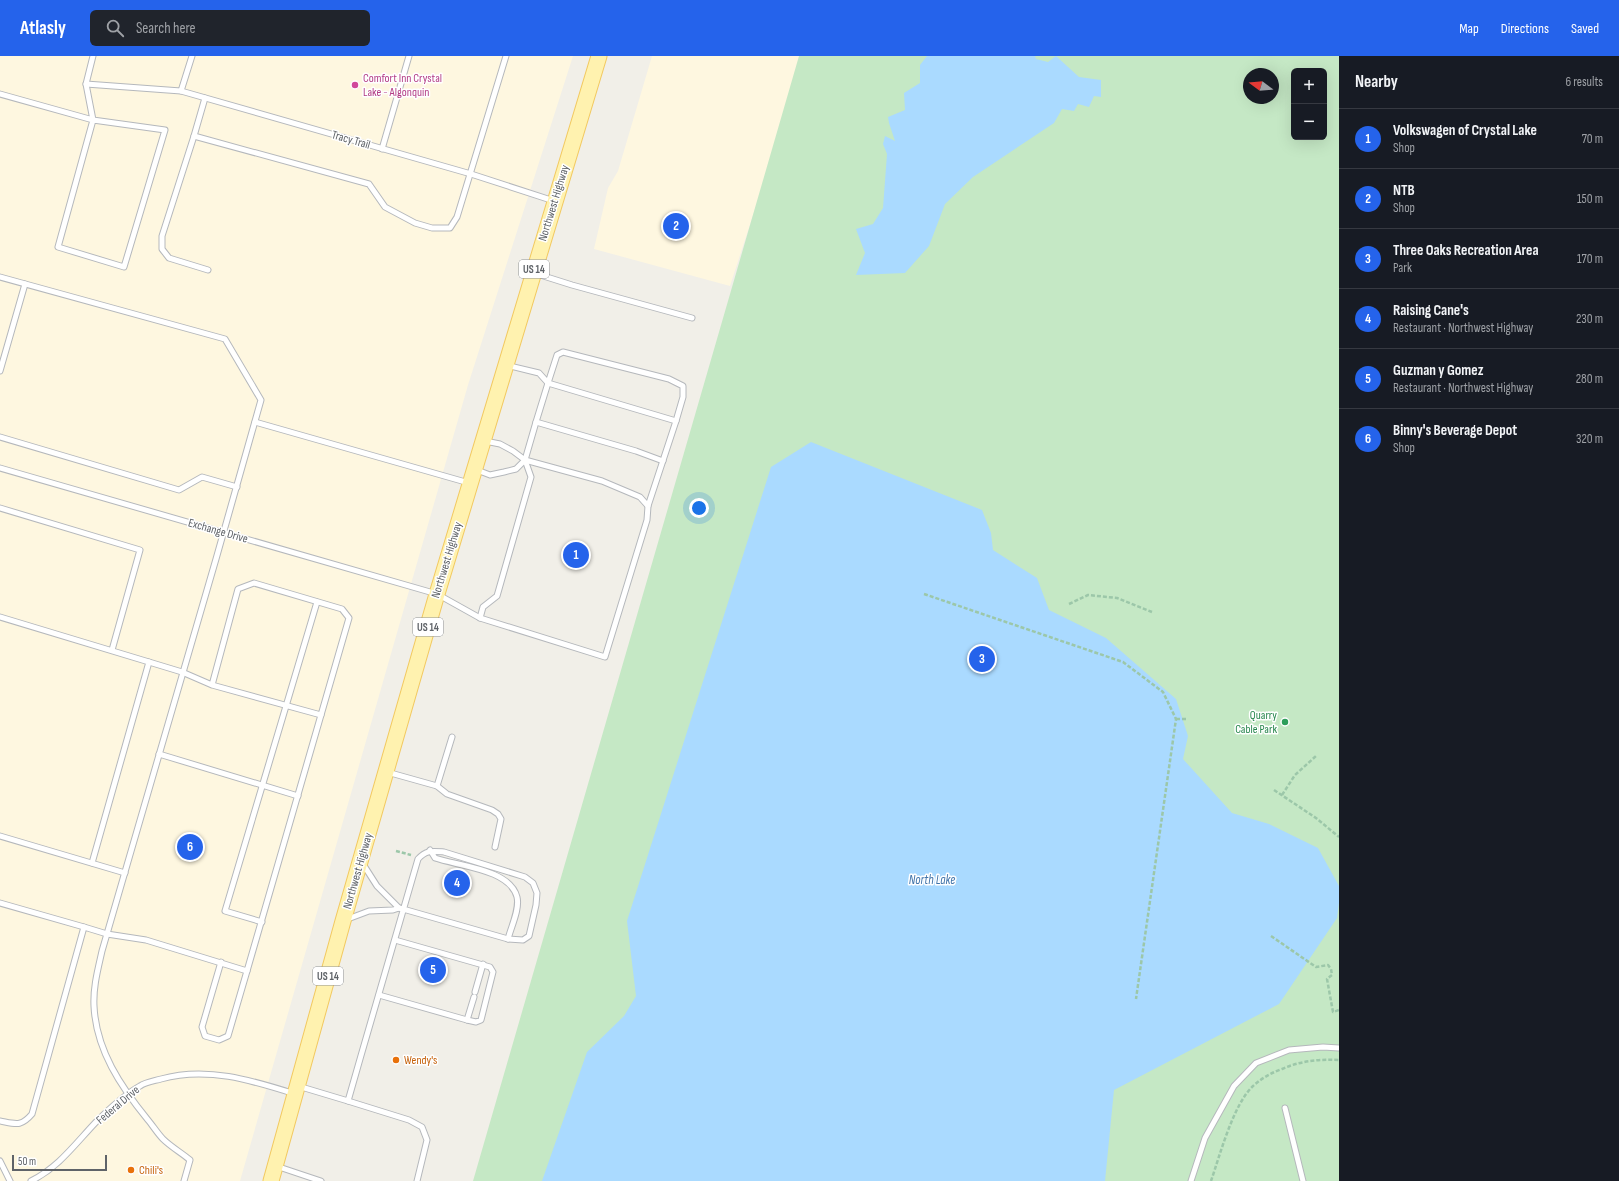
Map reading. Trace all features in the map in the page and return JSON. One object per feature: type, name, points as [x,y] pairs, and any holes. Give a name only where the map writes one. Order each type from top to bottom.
[{"type":"main road","name":"Northwest Highway","points":[[271,1181],[343,921],[437,594],[599,56]]},
{"type":"lane","points":[[0,94],[93,120],[165,130],[124,267],[58,247],[93,120],[86,84],[93,56]]},
{"type":"lane","points":[[181,91],[192,56]]},
{"type":"lane","points":[[382,149],[409,56]]},
{"type":"lane","points":[[194,136],[369,184],[384,207],[415,223],[432,228],[450,228],[457,217],[471,174],[506,56]]},
{"type":"lane","name":"Tracy Trail","points":[[86,84],[181,91],[471,174],[555,201]]},
{"type":"lane","points":[[206,98],[162,236],[162,249],[169,258],[208,270]]},
{"type":"lane","points":[[533,272],[572,285],[692,318]]},
{"type":"lane","points":[[0,277],[225,339],[261,400],[95,980],[94,1005],[96,1022],[101,1043],[108,1062],[127,1095],[164,1140],[190,1160],[184,1181]]},
{"type":"lane","points":[[0,371],[24,284]]},
{"type":"lane","points":[[255,422],[472,476],[504,472],[516,469],[525,460],[557,355],[563,352],[669,379],[683,386],[683,397],[648,506]]},
{"type":"lane","points":[[506,365],[539,373],[548,383],[676,421]]},
{"type":"lane","points":[[536,422],[636,451],[663,461]]},
{"type":"lane","points":[[0,437],[179,490],[202,477],[237,487]]},
{"type":"lane","points":[[483,440],[500,444],[525,460],[602,481],[640,496],[648,506]]},
{"type":"lane","points":[[480,618],[483,606],[497,596],[500,588],[531,477],[525,460]]},
{"type":"lane","name":"Exchange Drive","points":[[0,468],[437,594],[480,618],[606,657],[647,520],[648,506]]},
{"type":"lane","points":[[0,508],[140,550],[112,650]]},
{"type":"lane","points":[[212,685],[238,589],[254,583],[342,609],[349,618],[228,1036],[219,1040],[205,1036],[202,1027],[221,962]]},
{"type":"lane","points":[[262,922],[225,911],[317,602]]},
{"type":"lane","points":[[0,617],[182,672],[212,685],[321,715]]},
{"type":"lane","points":[[92,863],[149,662]]},
{"type":"lane","points":[[437,786],[452,737]]},
{"type":"lane","points":[[159,754],[298,796]]},
{"type":"lane","points":[[386,772],[437,786],[447,794],[492,810],[498,814],[502,819],[495,847]]},
{"type":"lane","points":[[0,836],[125,873]]},
{"type":"lane","points":[[348,1101],[395,940],[401,908],[418,858],[423,852],[430,850],[444,852],[526,877],[533,883],[537,893],[536,905],[529,936],[523,940],[508,939],[401,908],[377,886],[360,861]]},
{"type":"lane","points":[[430,850],[436,858],[488,873],[508,883],[517,897],[517,907],[508,939]]},
{"type":"lane","points":[[0,903],[107,934],[146,940],[247,971]]},
{"type":"lane","points":[[343,921],[369,911],[393,910],[401,908]]},
{"type":"lane","points":[[0,1121],[20,1123],[26,1122],[32,1114],[84,927]]},
{"type":"lane","points":[[379,995],[467,1020],[476,1022],[481,1020],[493,972],[490,967],[395,940]]},
{"type":"lane","points":[[467,1020],[483,964]]},
{"type":"lane","points":[[1191,1181],[1205,1138],[1234,1086],[1256,1064],[1289,1050],[1323,1047],[1339,1048]]},
{"type":"lane","name":"Federal Drive","points":[[30,1181],[54,1167],[106,1113],[141,1085],[173,1075],[193,1073],[217,1074],[348,1101],[409,1120],[422,1127],[427,1140],[417,1181]]},
{"type":"lane","points":[[1285,1108],[1303,1181]]},
{"type":"lane","points":[[0,1161],[10,1181]]},
{"type":"lane","points":[[275,1166],[321,1181]]},
{"type":"path","points":[[924,594],[1123,662],[1163,692],[1176,719],[1136,999]]},
{"type":"path","points":[[1069,604],[1088,595],[1117,598],[1152,612]]},
{"type":"path","points":[[1176,719],[1187,720]]},
{"type":"path","points":[[1282,795],[1296,775],[1316,756]]},
{"type":"path","points":[[1274,790],[1316,818],[1339,837]]},
{"type":"path","points":[[396,851],[418,858]]},
{"type":"path","points":[[1271,936],[1316,967],[1328,965],[1331,969],[1332,975],[1327,980],[1332,1012],[1339,1010]]},
{"type":"path","points":[[1211,1181],[1235,1115],[1252,1087],[1268,1075],[1288,1066],[1308,1061],[1327,1059],[1339,1060]]},
{"type":"shaded area","points":[[0,56],[573,56],[468,385],[240,1181],[0,1181]]},
{"type":"shaded area","points":[[652,56],[801,56],[780,132],[730,286],[594,249],[608,188],[618,171]]},
{"type":"green space","points":[[799,56],[1339,56],[1339,1181],[473,1181]]},
{"type":"water","points":[[927,56],[1035,56],[1036,59],[1048,62],[1056,56],[1079,77],[1101,80],[1101,97],[1094,96],[1089,107],[1078,104],[1074,111],[1062,109],[1054,123],[973,177],[945,204],[929,246],[905,273],[856,275],[865,253],[856,229],[873,224],[883,208],[887,154],[883,144],[885,136],[895,141],[888,117],[905,110],[904,93],[920,83],[920,65]]},
{"type":"water","name":"North Lake","points":[[811,442],[982,510],[991,533],[993,550],[1037,578],[1049,610],[1106,638],[1176,699],[1188,736],[1183,759],[1232,813],[1269,824],[1318,848],[1339,886],[1337,918],[1279,1004],[1114,1090],[1105,1181],[542,1181],[587,1052],[624,1016],[636,996],[627,921],[771,467]]},
{"type":"place","name":"Comfort Inn Crystal Lake - Algonquin","points":[[355,85]]},
{"type":"place","name":"NTB","points":[[676,226]]},
{"type":"place","name":"Volkswagen of Crystal Lake","points":[[576,555]]},
{"type":"place","name":"Three Oaks Recreation Area","points":[[982,659]]},
{"type":"place","name":"Quarry Cable Park","points":[[1285,722]]},
{"type":"place","name":"Binny's Beverage Depot","points":[[190,847]]},
{"type":"place","name":"Raising Cane's","points":[[457,883]]},
{"type":"place","name":"Guzman y Gomez","points":[[433,970]]},
{"type":"place","name":"Wendy's","points":[[396,1060]]},
{"type":"place","name":"Chili's","points":[[131,1170]]}]
